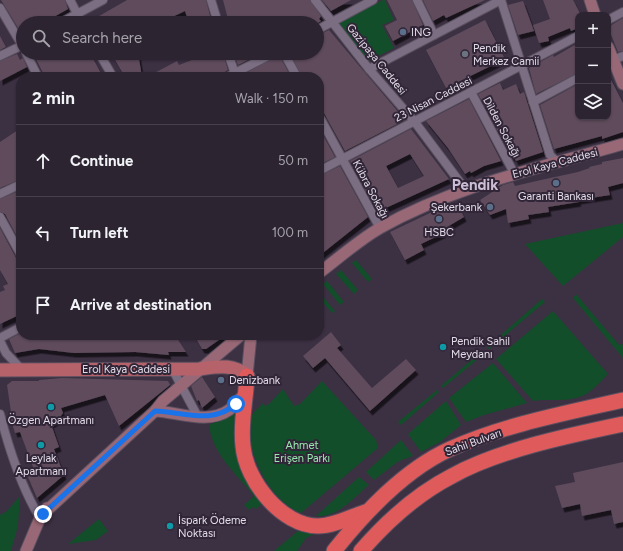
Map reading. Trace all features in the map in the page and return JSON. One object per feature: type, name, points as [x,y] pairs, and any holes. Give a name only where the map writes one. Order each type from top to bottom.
[{"type":"highway","points":[[247,376],[242,440],[244,455],[256,480],[276,507],[290,519],[298,523],[319,526],[333,524],[367,511]]},
{"type":"highway","name":"Sahil Bulvarı","points":[[334,551],[367,511],[428,461],[449,449],[515,427],[623,400]]},
{"type":"highway","name":"Sahil Bulvarı","points":[[361,551],[390,521],[416,499],[452,476],[498,457],[623,424]]},
{"type":"main road","points":[[199,369],[228,367],[238,370],[247,376]]},
{"type":"main road","name":"Erol Kaya Caddesi","points":[[0,370],[199,369]]},
{"type":"street","points":[[70,0],[77,14]]},
{"type":"street","points":[[73,16],[103,0]]},
{"type":"street","points":[[211,0],[216,16]]},
{"type":"street","name":"Gazipaşa Caddesi","points":[[315,0],[369,69],[414,121],[464,189]]},
{"type":"street","points":[[324,26],[373,0]]},
{"type":"street","points":[[418,0],[434,35]]},
{"type":"street","points":[[369,69],[501,0],[550,155],[558,163]]},
{"type":"street","points":[[590,0],[594,12]]},
{"type":"street","points":[[0,8],[16,34]]},
{"type":"street","points":[[611,18],[623,12]]},
{"type":"street","name":"23 Nisan Caddesi","points":[[324,168],[575,38]]},
{"type":"street","points":[[609,48],[615,60],[623,84]]},
{"type":"street","points":[[0,56],[16,49]]},
{"type":"street","points":[[30,60],[36,72]]},
{"type":"street","points":[[103,60],[110,72]]},
{"type":"street","points":[[230,60],[232,72]]},
{"type":"street","points":[[240,72],[262,60]]},
{"type":"street","points":[[288,60],[294,72]]},
{"type":"street","points":[[533,102],[575,80]]},
{"type":"street","name":"Dilden Sokağı","points":[[471,92],[514,173]]},
{"type":"street","name":"Kübra Sokağı","points":[[324,125],[380,228]]},
{"type":"street","name":"Erol Kaya Caddesi","points":[[324,269],[380,228],[464,189],[514,173],[558,163],[623,144]]},
{"type":"street","points":[[0,194],[16,186]]},
{"type":"street","points":[[0,217],[16,246]]},
{"type":"street","points":[[16,330],[0,340],[6,353],[22,370]]},
{"type":"street","points":[[27,551],[42,516],[51,501],[72,479],[150,408],[163,401],[235,340]]},
{"type":"street","points":[[247,376],[250,340]]},
{"type":"street","points":[[170,369],[175,374],[198,417]]},
{"type":"street","points":[[155,411],[198,417],[215,415],[228,411],[246,392]]},
{"type":"street","points":[[42,516],[155,411],[163,401]]},
{"type":"street","points":[[0,414],[6,437],[30,502],[42,516]]},
{"type":"green space","points":[[385,0],[394,20],[382,25],[394,48],[367,62],[338,23]]},
{"type":"green space","points":[[623,223],[623,237],[563,286],[525,244]]},
{"type":"green space","points":[[356,260],[372,279],[368,282],[352,263]]},
{"type":"green space","points":[[341,270],[358,290],[354,294],[336,274]]},
{"type":"green space","points":[[327,281],[344,302],[340,305],[324,283]]},
{"type":"green space","points":[[576,294],[619,345],[623,344],[623,358],[573,298]]},
{"type":"green space","points":[[324,298],[335,311],[332,313],[324,304]]},
{"type":"green space","points":[[542,299],[545,302],[489,349],[487,347]]},
{"type":"green space","points":[[553,311],[608,374],[592,390],[582,396],[564,400],[533,401],[496,359]]},
{"type":"green space","points":[[482,351],[484,354],[443,388],[441,386]]},
{"type":"green space","points":[[493,363],[527,403],[484,415],[466,422],[449,398]]},
{"type":"green space","name":"Ahmet Erişen Parkı","points":[[322,381],[376,440],[378,448],[301,513],[290,507],[279,497],[261,472],[254,457],[251,442],[250,428],[252,415],[263,403],[265,406],[269,404],[283,389],[294,406],[300,404]]},
{"type":"green space","points":[[437,390],[439,392],[401,425],[398,422]]},
{"type":"green space","points":[[446,401],[461,425],[440,442],[421,452],[408,434]]},
{"type":"green space","points":[[236,410],[234,435],[241,468],[266,500],[256,509],[253,507],[249,510],[244,505],[254,496],[226,463],[211,435],[209,425],[226,417]]},
{"type":"green space","points":[[401,440],[413,456],[399,461],[374,480],[366,472]]},
{"type":"green space","points":[[359,477],[369,485],[345,506],[331,514],[316,516]]},
{"type":"green space","points":[[20,496],[18,526],[11,551],[0,551],[0,515],[7,511]]},
{"type":"green space","points":[[99,519],[108,531],[96,540],[68,544]]},
{"type":"green space","points":[[298,531],[315,534],[306,538],[297,551],[274,551]]},
{"type":"building","points":[[1,0],[65,0],[68,9],[56,16],[16,16],[16,25]]},
{"type":"building","points":[[127,0],[206,0],[210,16],[187,16],[185,11],[174,16],[99,16]]},
{"type":"building","points":[[223,0],[310,0],[321,16],[227,16]]},
{"type":"building","points":[[322,0],[351,0],[331,11]]},
{"type":"building","points":[[387,0],[412,0],[423,25],[393,41],[385,26],[397,20]]},
{"type":"building","points":[[423,0],[485,0],[446,18],[444,15],[433,21]]},
{"type":"building","points":[[543,0],[573,0],[579,12],[575,12],[575,29],[571,31],[570,28],[548,37],[549,41],[539,43],[533,25],[550,19]]},
{"type":"building","points":[[523,1],[534,31],[518,35],[508,5]]},
{"type":"building","points":[[623,18],[623,51],[618,52],[611,34],[611,25]]},
{"type":"building","name":"Pendik Merkez Camii","points":[[485,20],[505,59],[446,88],[426,50]]},
{"type":"building","points":[[329,30],[405,120],[345,151],[324,113],[324,72],[300,72],[294,60],[324,60],[324,32]]},
{"type":"building","points":[[0,36],[6,47],[0,50]]},
{"type":"building","points":[[575,45],[575,74],[536,94],[529,68],[553,55],[554,57]]},
{"type":"building","points":[[16,54],[16,60],[24,60],[27,67],[0,81],[0,61]]},
{"type":"building","points":[[36,60],[94,60],[100,72],[42,72]]},
{"type":"building","points":[[115,60],[139,60],[141,72],[122,72]]},
{"type":"building","points":[[192,60],[225,60],[228,70],[225,72],[156,72],[177,61],[179,65]]},
{"type":"building","points":[[236,60],[248,60],[238,65]]},
{"type":"building","points":[[270,60],[282,60],[288,72],[248,72]]},
{"type":"building","points":[[611,80],[623,103],[623,132],[602,139],[602,136],[554,149],[540,105],[575,86],[575,120],[611,120]]},
{"type":"building","points":[[500,83],[503,90],[516,84],[520,94],[524,92],[543,152],[516,161],[514,157],[512,157],[478,94]]},
{"type":"building","points":[[469,99],[501,161],[465,174],[448,148],[426,121]]},
{"type":"building","points":[[411,129],[449,179],[377,212],[350,161]],"holes":[[[410,154],[424,176],[398,188],[386,166]]]},
{"type":"building","points":[[16,131],[16,181],[0,188],[0,142]]},
{"type":"building","points":[[324,137],[335,157],[324,162]]},
{"type":"building","points":[[623,158],[623,183],[608,187],[610,195],[548,207],[549,212],[528,215],[529,219],[508,223],[506,209],[490,215],[480,200],[503,185],[513,182],[515,186],[578,172],[590,168],[589,167],[602,164],[602,162]]},
{"type":"building","points":[[340,166],[368,217],[324,252],[324,174]]},
{"type":"building","points":[[16,192],[16,235],[5,214],[0,212],[0,199]]},
{"type":"building","points":[[451,203],[453,207],[458,205],[464,217],[442,230],[444,233],[421,244],[424,250],[405,260],[390,232]]},
{"type":"building","points":[[0,228],[16,258],[16,316],[0,324],[0,292],[5,290],[3,286],[8,284],[0,270]]},
{"type":"building","points":[[331,332],[341,345],[337,348],[372,388],[406,359],[416,370],[370,411],[325,358],[313,368],[303,356],[322,340],[324,340],[324,338]]},
{"type":"building","points":[[16,336],[16,340],[178,340],[186,352],[168,352],[169,355],[135,352],[74,353],[39,349],[15,353],[9,339]]},
{"type":"building","points":[[197,340],[219,340],[206,349],[202,349]]},
{"type":"building","points":[[202,377],[215,397],[202,408],[199,400],[197,401],[191,386]]},
{"type":"building","points":[[62,378],[168,381],[170,385],[119,426],[105,395],[61,408],[63,413],[58,420],[51,424],[59,447],[54,449],[64,475],[37,498],[25,470],[33,467],[20,432],[15,433],[9,413],[11,412],[7,385],[12,381],[39,381]]},
{"type":"building","points":[[623,462],[623,522],[614,524],[611,510],[582,516],[580,504],[562,508],[555,486],[575,482],[573,473]]},
{"type":"place","name":"ING","points":[[403,32]]},
{"type":"place","name":"Pendik Merkez Camii","points":[[465,54]]},
{"type":"place","name":"Garanti Bankası","points":[[556,183]]},
{"type":"place","name":"Şekerbank","points":[[490,207]]},
{"type":"place","name":"HSBC","points":[[439,219]]},
{"type":"place","name":"Pendik Sahil Meydanı","points":[[443,347]]},
{"type":"place","name":"Denizbank","points":[[221,380]]},
{"type":"place","name":"Özgen Apartmanı","points":[[51,407]]},
{"type":"place","name":"Leylak Apartmanı","points":[[41,445]]},
{"type":"place","name":"İspark Ödeme Noktası","points":[[170,526]]},
{"type":"district","name":"Pendik","points":[[475,185]]},
{"type":"route","points":[[43,514],[155,411],[198,417],[215,415],[228,411],[236,404]]}]
